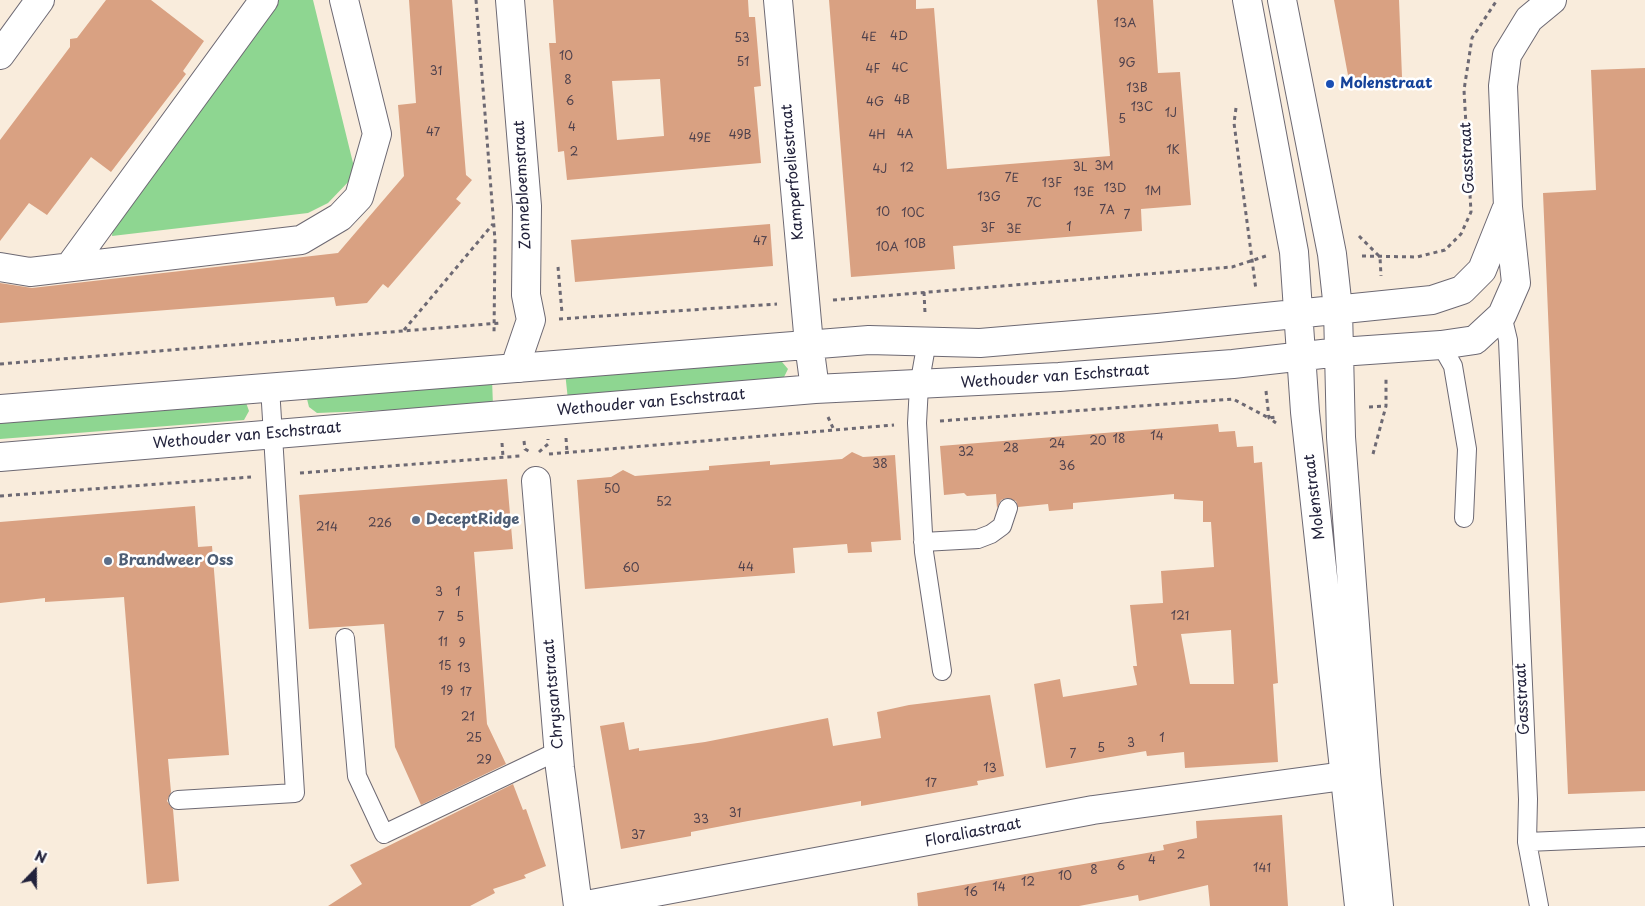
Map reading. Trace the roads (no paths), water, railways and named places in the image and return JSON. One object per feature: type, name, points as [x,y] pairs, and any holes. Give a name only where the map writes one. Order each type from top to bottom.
[{"type":"street","points":[[0,55],[40,0]]},
{"type":"street","points":[[70,266],[264,0]]},
{"type":"street","points":[[0,267],[30,272],[301,240],[340,217],[359,197],[378,134],[344,0]]},
{"type":"street","name":"Zonnebloemstraat","points":[[510,0],[527,206],[526,295],[531,320],[518,358],[518,368]]},
{"type":"street","name":"Kamperfoeliestraat","points":[[778,0],[805,302],[815,389]]},
{"type":"street","name":"Molenstraat","points":[[1247,0],[1294,252],[1305,412],[1356,774],[1379,906]]},
{"type":"street","name":"Molenstraat","points":[[1282,0],[1332,254],[1338,309],[1340,409],[1356,774],[1359,906]]},
{"type":"street","points":[[1302,356],[1441,345],[1476,340],[1502,316],[1516,283],[1508,207],[1503,86],[1507,55],[1528,19],[1552,0]]},
{"type":"street","points":[[0,409],[809,344],[869,340],[980,343],[1158,328],[1432,300],[1462,290],[1482,270],[1508,207]]},
{"type":"street","name":"Wethouder van Eschstraat","points":[[0,457],[815,389],[919,386],[1233,364],[1302,356]]},
{"type":"street","name":"Chrysantstraat","points":[[536,468],[558,751],[580,906]]},
{"type":"street","name":"Floraliastraat","points":[[580,906],[1093,810],[1356,774]]},
{"type":"lane","name":"Gasstraat","points":[[1502,316],[1508,340],[1528,789],[1527,842],[1539,906]]},
{"type":"lane","points":[[927,341],[919,386],[917,423],[923,542],[942,671]]},
{"type":"lane","points":[[1441,345],[1453,366],[1467,448],[1464,518]]},
{"type":"lane","points":[[178,800],[295,793],[270,387]]},
{"type":"lane","points":[[923,542],[978,539],[991,534],[1002,526],[1008,508]]},
{"type":"lane","points":[[345,638],[357,776],[384,834],[558,751]]},
{"type":"lane","points":[[1527,842],[1645,838]]},
{"type":"place","name":"Molenstraat","points":[[1330,84]]},
{"type":"place","name":"DeceptRidge","points":[[416,520]]},
{"type":"place","name":"Brandweer Oss","points":[[108,561]]}]
